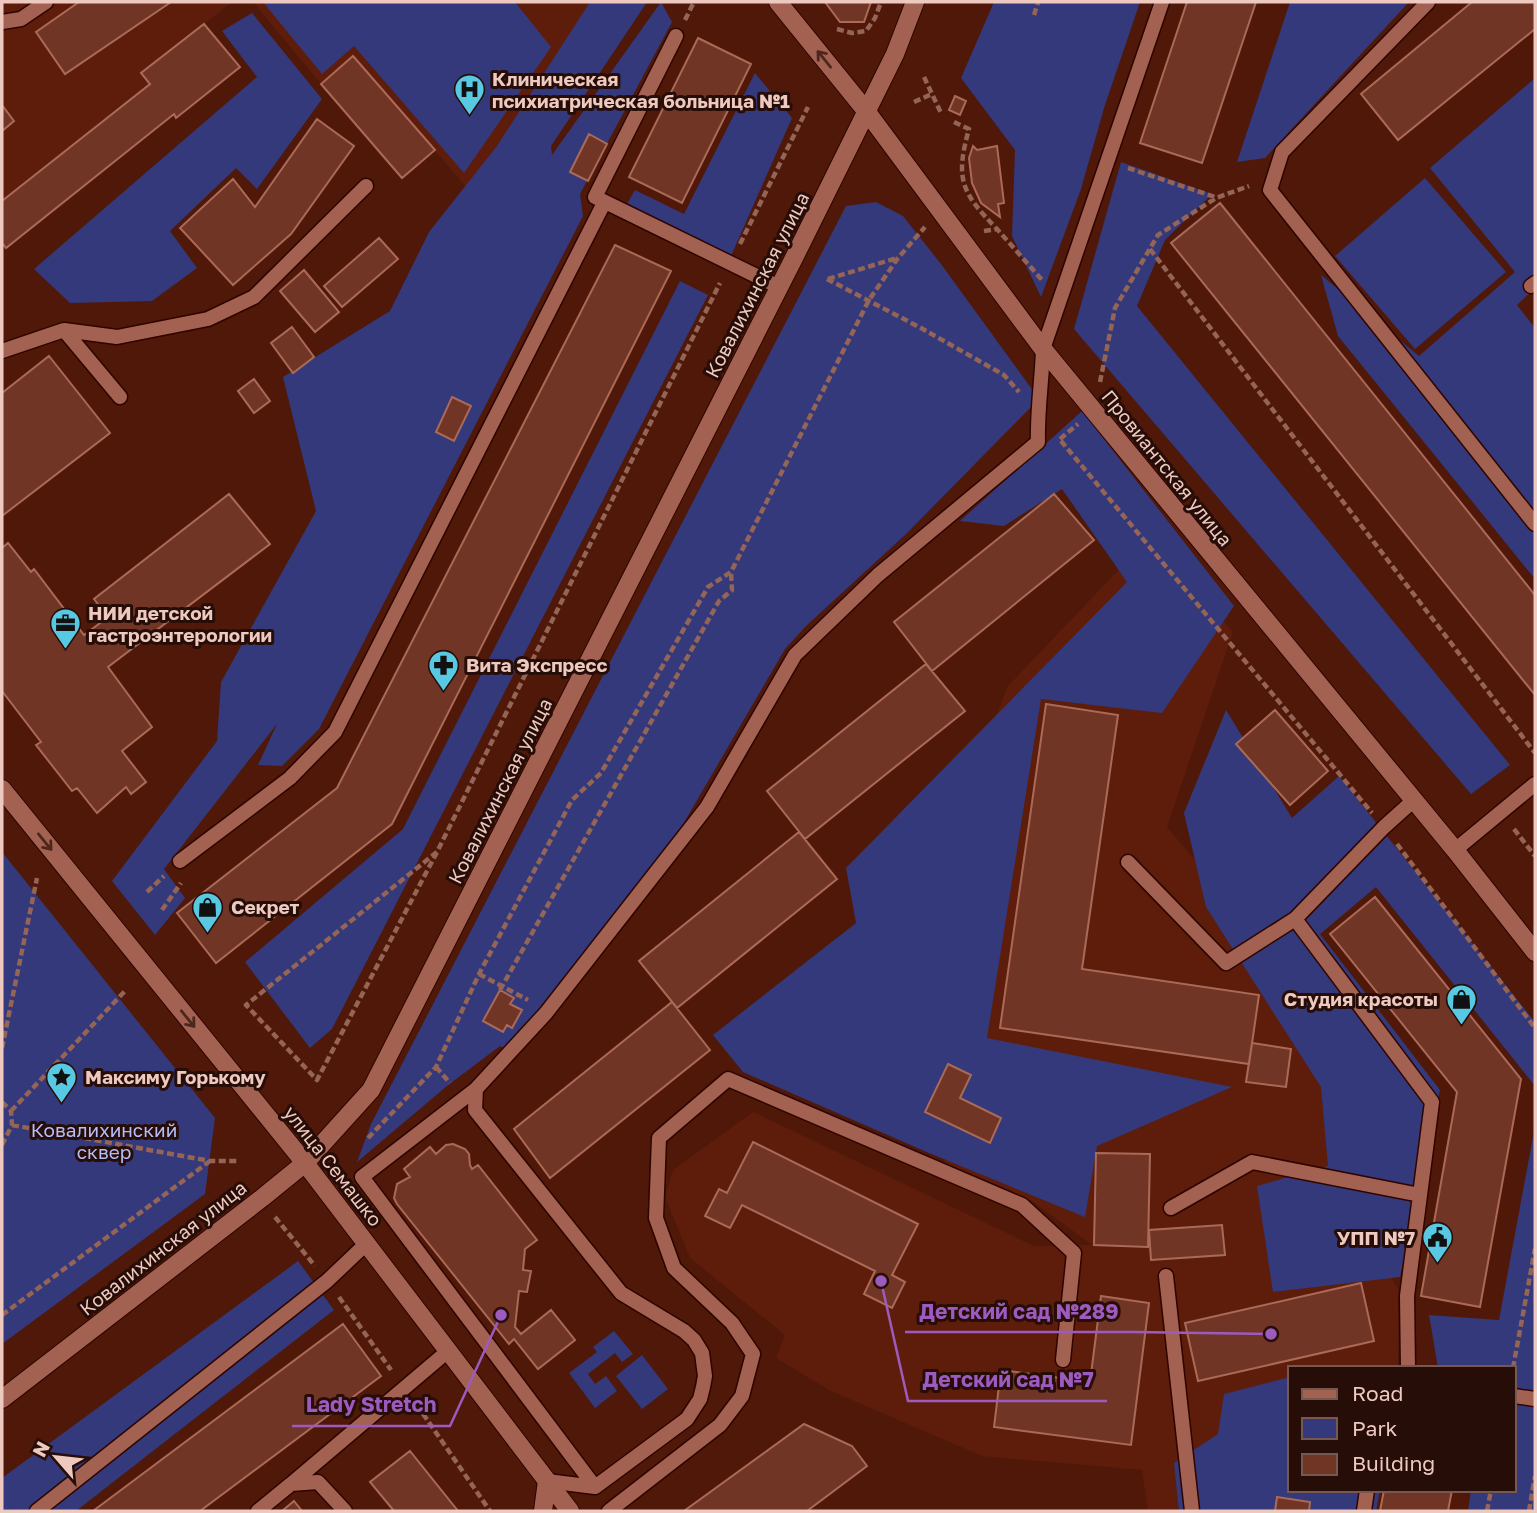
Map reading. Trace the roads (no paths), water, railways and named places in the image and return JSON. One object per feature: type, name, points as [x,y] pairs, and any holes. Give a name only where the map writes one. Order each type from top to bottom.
[{"type":"street","name":"Провиантская улица","points":[[778,2],[867,112],[1043,349],[1455,850],[1535,952]]},
{"type":"street","name":"Ковалихинская улица","points":[[2,1399],[305,1163],[371,1090],[867,112],[895,54],[915,2]]},
{"type":"street","name":"улица Семашко","points":[[2,789],[305,1163],[570,1511]]},
{"type":"street","points":[[543,1511],[547,1481]]},
{"type":"lane","points":[[2,22],[22,19],[46,2]]},
{"type":"lane","points":[[595,1487],[362,1177],[470,1094],[547,1013],[707,807],[796,655],[878,575],[1038,442],[1037,412],[1043,349],[1162,2]]},
{"type":"lane","points":[[1428,2],[1282,152],[1270,190],[1535,524]]},
{"type":"lane","points":[[676,36],[595,197],[779,287]]},
{"type":"lane","points":[[2,351],[64,330],[117,337],[208,319],[254,297],[366,186]]},
{"type":"lane","points":[[180,860],[290,778],[335,732],[604,203]]},
{"type":"lane","points":[[64,330],[120,397]]},
{"type":"lane","points":[[1455,850],[1535,784]]},
{"type":"lane","points":[[1128,862],[1226,963],[1295,919],[1384,827],[1414,800]]},
{"type":"lane","points":[[1295,919],[1432,1102],[1407,1296],[1408,1366]]},
{"type":"lane","points":[[609,1511],[720,1425],[742,1396],[748,1375],[753,1354],[733,1322],[674,1268],[656,1218],[659,1138],[728,1079],[1023,1205],[1074,1253],[1063,1360]]},
{"type":"lane","points":[[470,1094],[475,1110],[621,1293],[684,1331],[702,1353],[705,1376],[703,1387],[700,1399],[687,1419],[595,1487],[547,1481]]},
{"type":"lane","points":[[1171,1208],[1252,1162],[1420,1195]]},
{"type":"lane","points":[[37,1511],[327,1281],[367,1243]]},
{"type":"lane","points":[[1166,1276],[1192,1511]]},
{"type":"lane","points":[[258,1511],[448,1351]]},
{"type":"lane","points":[[1516,1396],[1535,1399]]},
{"type":"lane","points":[[291,1484],[318,1482],[345,1511]]},
{"type":"lane","points":[[1363,1511],[1367,1492]]},
{"type":"place","name":"Клиническая психиатрическая больница №1","points":[[469,117]]},
{"type":"place","name":"НИИ детской гастроэнтерологии","points":[[65,651]]},
{"type":"place","name":"Вита Экспресс","points":[[443,692]]},
{"type":"place","name":"Секрет","points":[[208,934]]},
{"type":"place","name":"Студия красоты","points":[[1461,1026]]},
{"type":"place","name":"Максиму Горькому","points":[[62,1104]]},
{"type":"place","name":"УПП №7","points":[[1438,1265]]},
{"type":"place","name":"Детский сад №7","points":[[881,1281]]},
{"type":"place","name":"Lady Stretch","points":[[501,1315]]},
{"type":"place","name":"Детский сад №289","points":[[1271,1334]]},
{"type":"park label","name":"Ковалихинский сквер","points":[[104,1141]]}]
